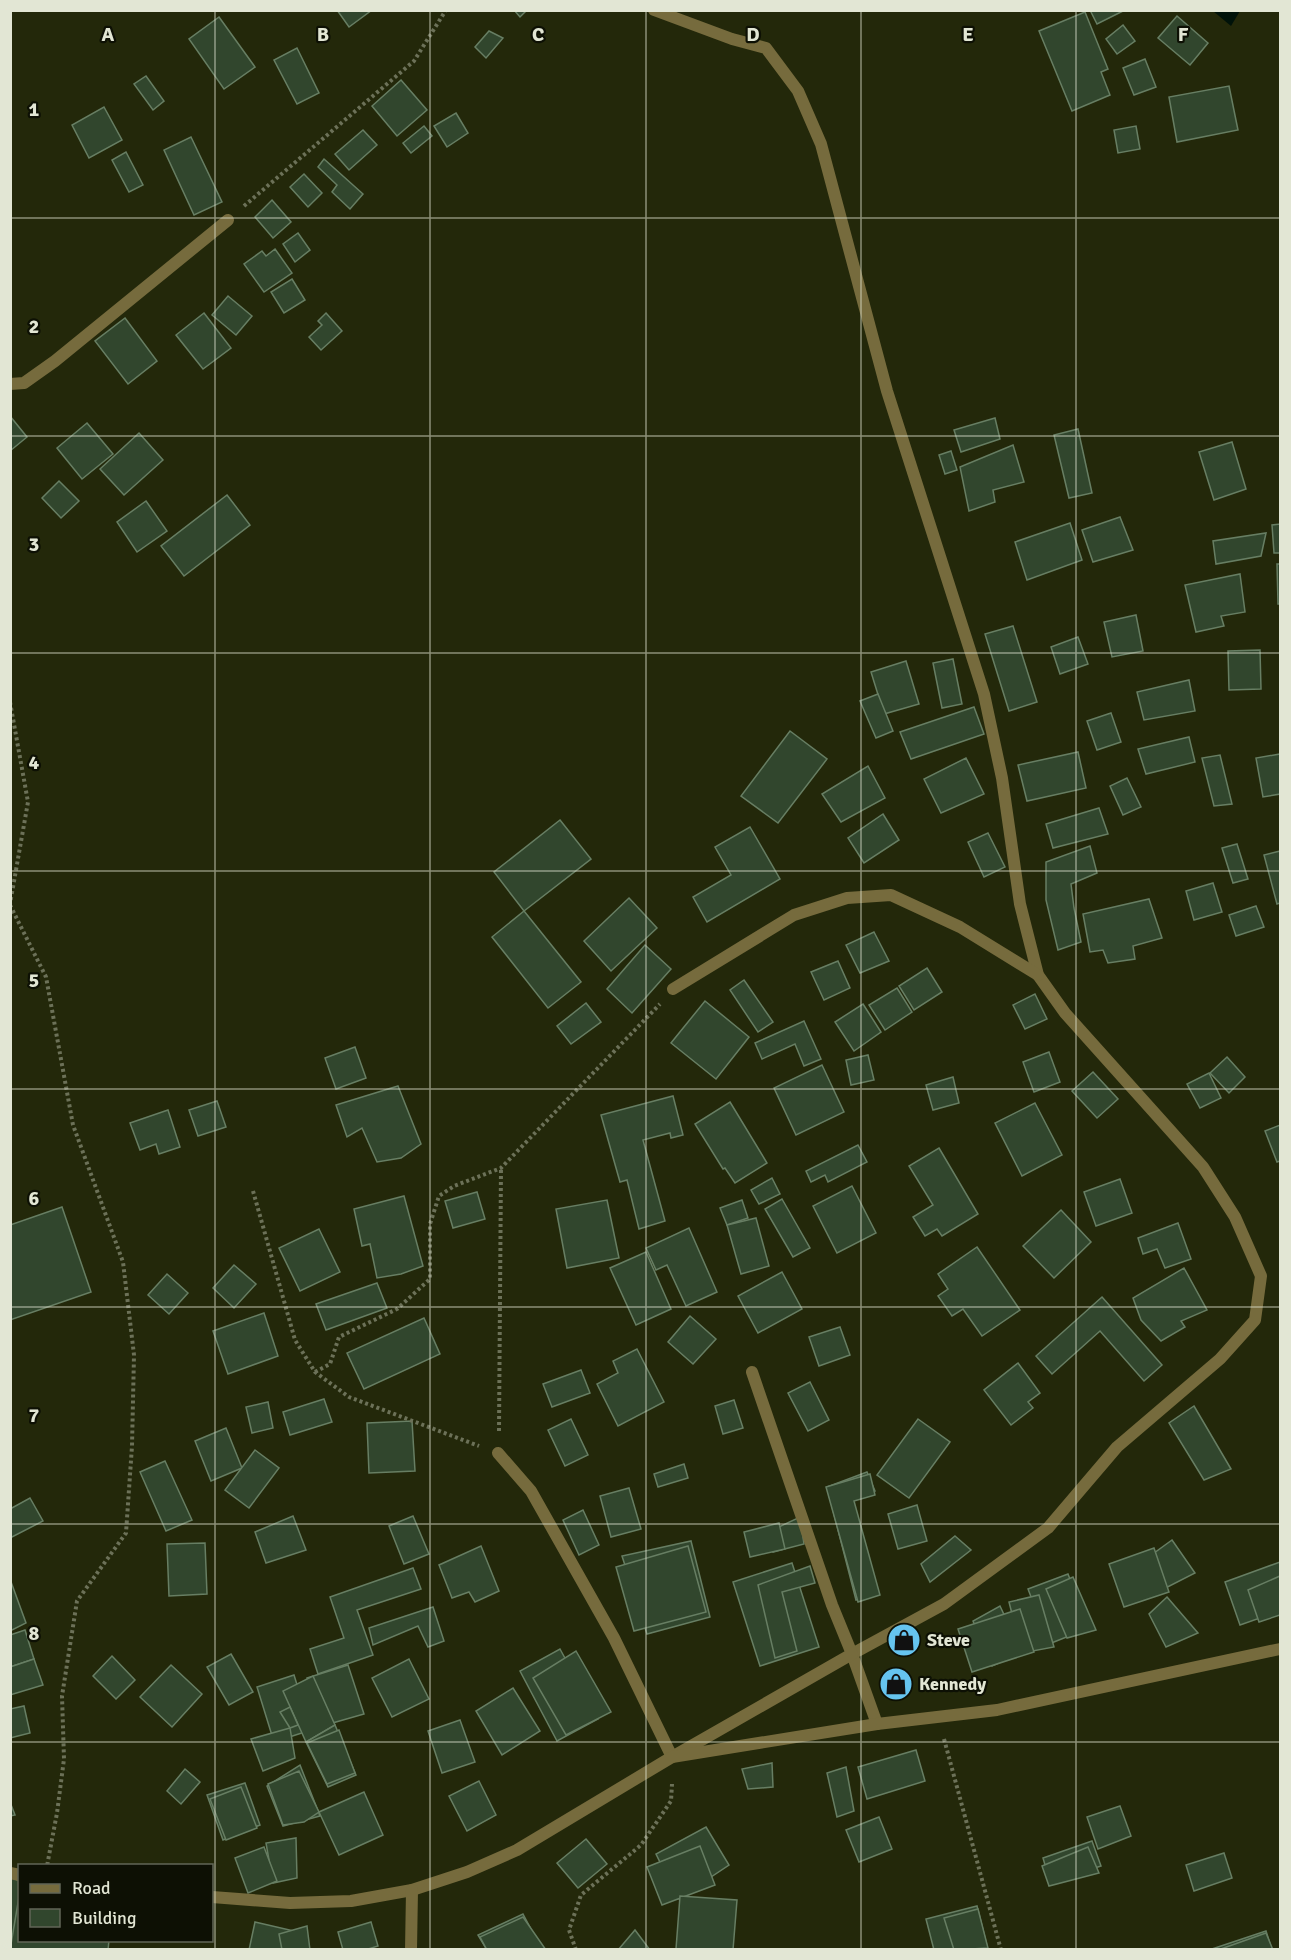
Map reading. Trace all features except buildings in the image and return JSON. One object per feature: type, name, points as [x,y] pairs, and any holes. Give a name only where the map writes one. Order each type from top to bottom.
[{"type":"street","points":[[213,1897],[300,1903],[351,1901],[412,1890],[467,1872],[517,1850],[672,1757],[944,1604],[1048,1528],[1118,1448],[1220,1359],[1255,1320],[1261,1276],[1235,1217],[1203,1167],[1065,1013],[1038,975],[1020,904],[1002,778],[984,694],[888,391],[821,144],[798,92],[766,48],[732,39],[654,10]]},
{"type":"street","points":[[10,384],[24,383],[55,361],[228,220]]},
{"type":"street","points":[[674,989],[794,915],[847,898],[891,895],[960,927],[1038,975]]},
{"type":"street","points":[[752,1372],[832,1605],[877,1724]]},
{"type":"street","points":[[498,1453],[531,1491],[614,1638],[672,1757]]},
{"type":"street","points":[[672,1757],[877,1724],[997,1710],[1281,1649]]},
{"type":"street","points":[[411,1950],[412,1890]]},
{"type":"path","points":[[228,220],[414,61],[446,10]]},
{"type":"path","points":[[10,702],[28,802],[10,905],[46,977],[73,1125],[123,1262],[134,1355],[132,1446],[126,1533],[77,1601],[62,1696],[64,1759],[47,1864]]},
{"type":"path","points":[[315,1372],[330,1364],[339,1337],[397,1309],[430,1279],[430,1224],[439,1196],[454,1185],[501,1168],[674,989]]},
{"type":"path","points":[[253,1191],[295,1340],[315,1372],[348,1397],[498,1453],[501,1168]]},
{"type":"path","points":[[939,1717],[1001,1950]]},
{"type":"path","points":[[576,1950],[569,1930],[581,1895],[641,1845],[671,1801],[672,1757]]},
{"type":"shaded area","points":[[1213,11],[1240,11],[1231,26]]},
{"type":"place","name":"Steve","points":[[904,1640]]},
{"type":"place","name":"Kennedy","points":[[896,1684]]}]
